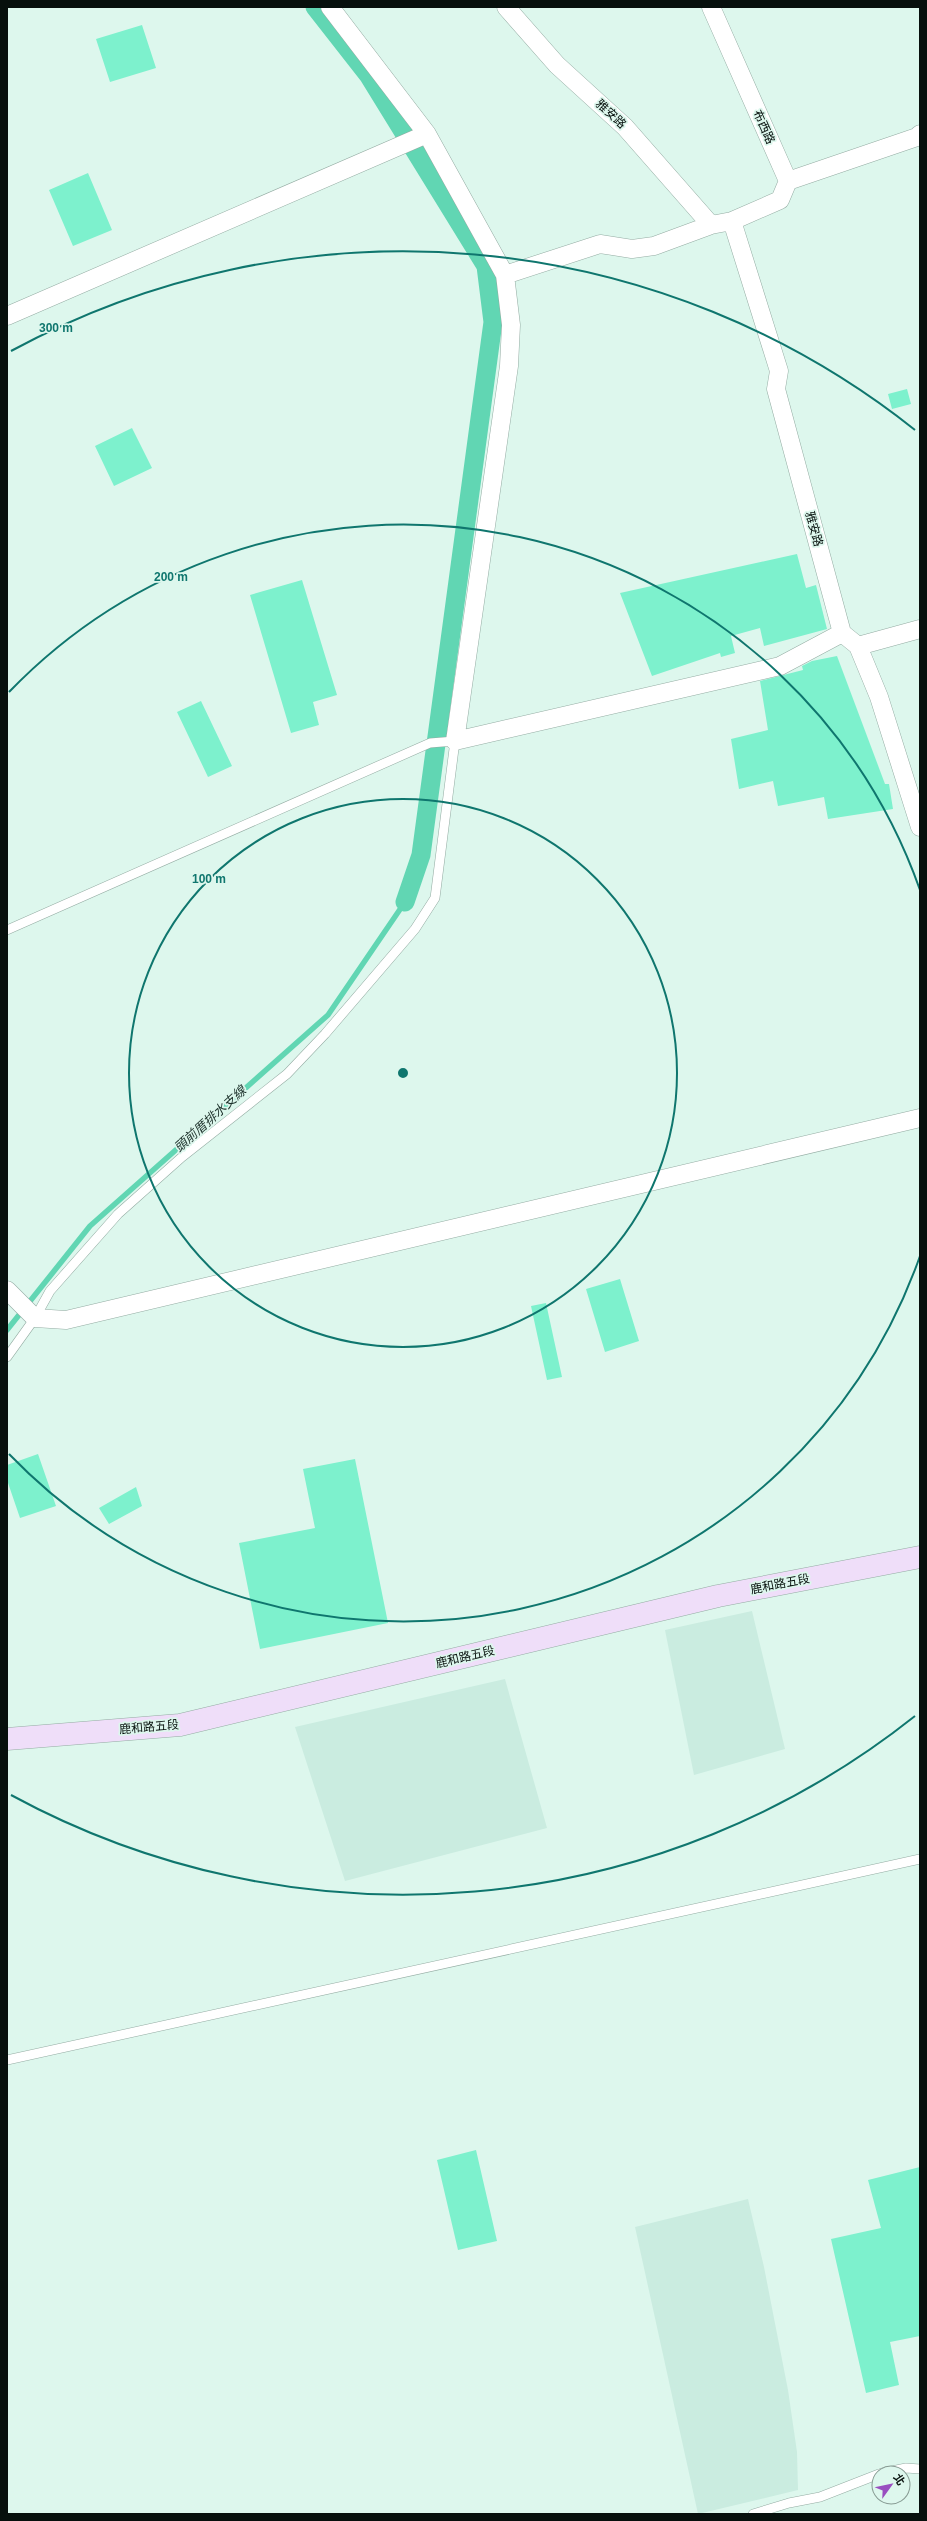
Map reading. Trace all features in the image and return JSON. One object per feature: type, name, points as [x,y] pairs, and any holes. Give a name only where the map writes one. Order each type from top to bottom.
[{"type":"main road","name":"鹿和路五段","points":[[7,1739],[180,1725],[718,1596],[920,1557]]},
{"type":"street","points":[[330,7],[427,134],[505,275],[511,325],[509,366],[456,740],[780,666],[842,632],[858,646],[879,697],[920,827]]},
{"type":"street","name":"雅安路","points":[[506,7],[557,65],[625,127],[711,225]]},
{"type":"street","name":"布西路","points":[[712,7],[788,181]]},
{"type":"street","points":[[7,316],[427,134]]},
{"type":"street","points":[[505,275],[600,244],[632,249],[654,246],[711,225],[732,220],[780,200],[788,181],[917,137],[920,134]]},
{"type":"street","name":"雅安路","points":[[732,220],[779,372],[776,389],[842,632]]},
{"type":"street","points":[[858,646],[920,629]]},
{"type":"street","points":[[7,1290],[35,1318],[66,1320],[920,1118]]},
{"type":"lane","points":[[7,930],[430,743],[456,740],[435,898],[415,929],[325,1034],[287,1074],[182,1156],[118,1214],[50,1291],[35,1318],[7,1357]]},
{"type":"lane","points":[[7,2060],[920,1859]]},
{"type":"lane","points":[[753,2514],[789,2503],[820,2497],[871,2477]]},
{"type":"shaded area","points":[[752,1611],[785,1749],[694,1775],[665,1630]]},
{"type":"shaded area","points":[[505,1679],[547,1828],[345,1881],[295,1727]]},
{"type":"shaded area","points":[[748,2199],[764,2267],[788,2390],[797,2452],[798,2490],[698,2514],[635,2227]]},
{"type":"building","points":[[142,25],[156,68],[110,82],[96,39]]},
{"type":"building","points":[[88,173],[112,230],[73,246],[49,190]]},
{"type":"building","points":[[907,389],[911,404],[892,409],[888,394]]},
{"type":"building","points":[[132,428],[152,468],[114,486],[95,446]]},
{"type":"building","points":[[797,554],[806,588],[816,585],[827,629],[764,646],[760,628],[731,636],[735,653],[721,657],[720,653],[652,676],[620,593]]},
{"type":"building","points":[[302,580],[337,695],[313,702],[319,725],[291,733],[250,595]]},
{"type":"building","points":[[837,656],[885,784],[889,784],[893,809],[828,819],[824,797],[778,806],[773,781],[739,789],[731,739],[768,730],[760,681],[803,670],[802,666],[812,661]]},
{"type":"building","points":[[201,701],[232,766],[208,777],[177,712]]},
{"type":"building","points":[[620,1279],[639,1341],[605,1352],[586,1289]]},
{"type":"building","points":[[546,1303],[562,1377],[547,1380],[531,1306]]},
{"type":"building","points":[[38,1454],[56,1506],[20,1518],[7,1480],[7,1465]]},
{"type":"building","points":[[355,1459],[388,1623],[260,1649],[239,1543],[315,1528],[303,1469]]},
{"type":"building","points":[[136,1487],[142,1506],[109,1524],[99,1508]]},
{"type":"building","points":[[476,2150],[497,2241],[458,2250],[437,2160]]},
{"type":"building","points":[[920,2167],[920,2336],[890,2342],[899,2385],[866,2393],[831,2239],[881,2228],[868,2180]]},
{"type":"waterway","points":[[315,7],[369,76],[486,266],[493,322],[421,855],[405,902]]},
{"type":"waterway","name":"頭前厝排水支線","points":[[7,1330],[90,1226],[328,1015],[405,902]]}]
